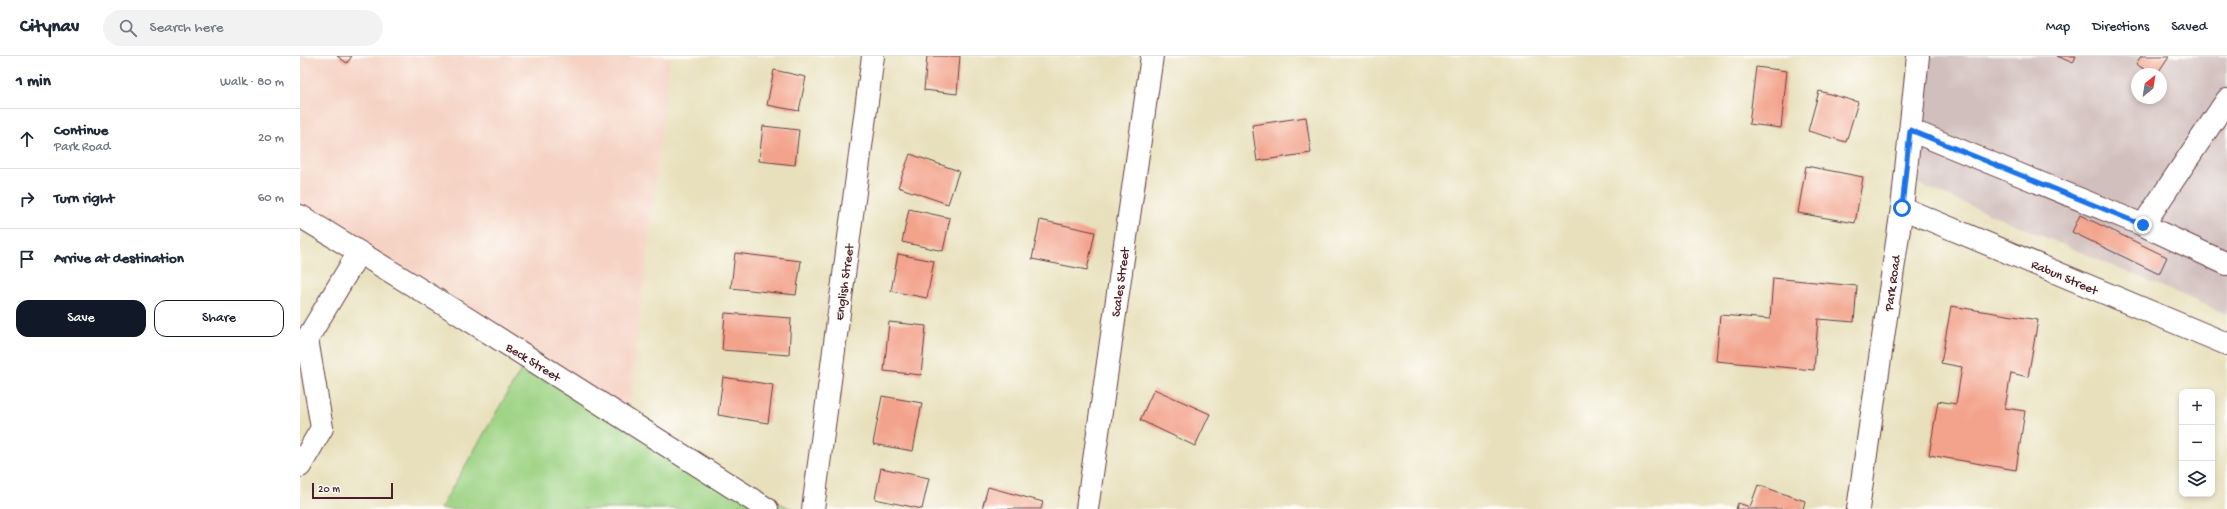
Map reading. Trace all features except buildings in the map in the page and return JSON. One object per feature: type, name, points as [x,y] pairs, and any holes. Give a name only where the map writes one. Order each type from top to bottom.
[{"type":"street","name":"English Street","points":[[813,509],[873,56]]},
{"type":"street","name":"Scales Street","points":[[1086,509],[1152,56]]},
{"type":"street","name":"Park Road","points":[[1858,509],[1902,208],[1918,56]]},
{"type":"street","points":[[2143,225],[2227,100]]},
{"type":"street","points":[[1910,130],[2143,225],[2227,264]]},
{"type":"street","name":"Rabun Street","points":[[1902,208],[2227,344]]},
{"type":"street","name":"Beck Street","points":[[300,216],[767,509]]},
{"type":"street","points":[[300,466],[322,428],[303,340],[359,252]]},
{"type":"shaded area","points":[[300,56],[670,56],[629,413],[300,212]]},
{"type":"shaded area","points":[[1930,56],[2227,56],[2227,314],[1917,183]]},
{"type":"green space","points":[[532,351],[752,492],[793,509],[440,509]]},
{"type":"route","points":[[1902,208],[1910,130],[2143,225]]}]
